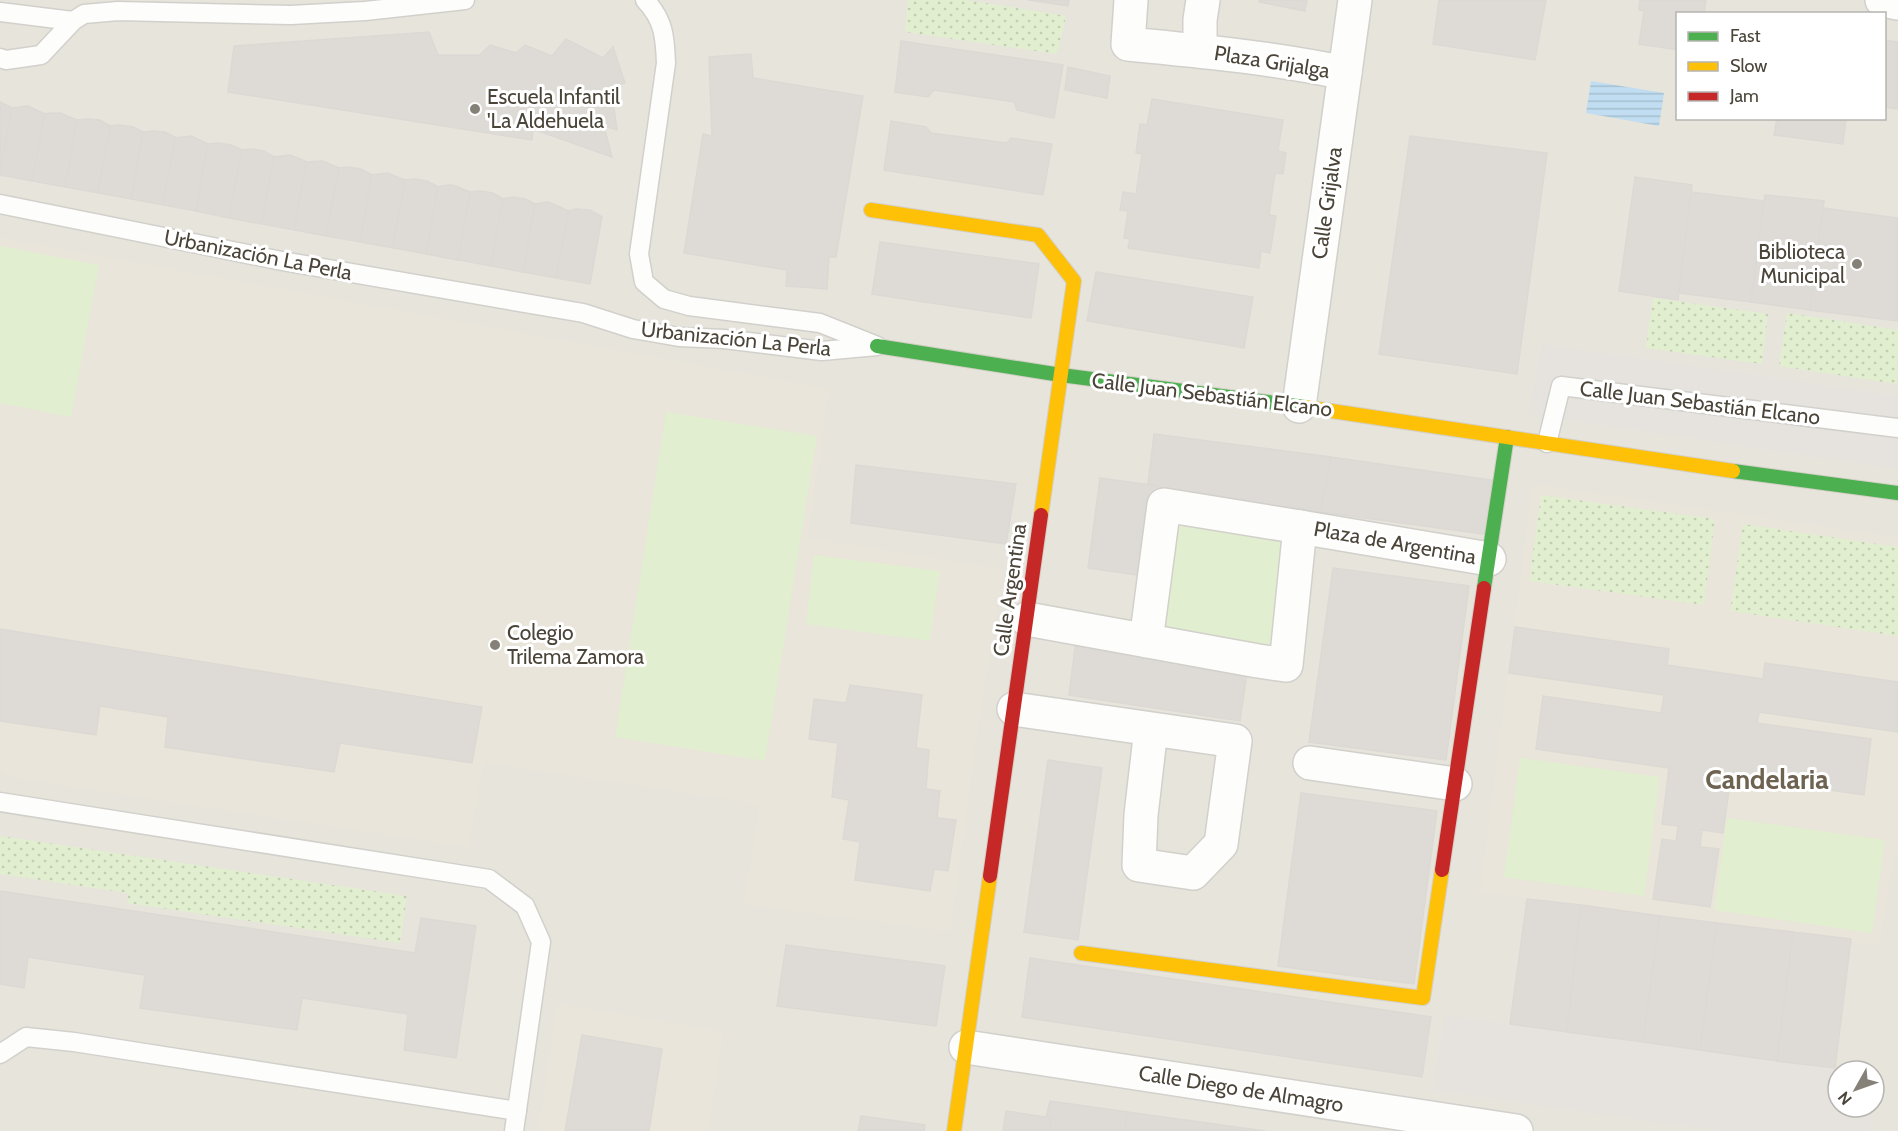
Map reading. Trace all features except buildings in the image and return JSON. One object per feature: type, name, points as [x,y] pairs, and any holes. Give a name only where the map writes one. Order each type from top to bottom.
[{"type":"street","name":"Plaza Grijalga","points":[[1131,0],[1128,44],[1200,51],[1345,73]]},
{"type":"street","name":"Plaza Grijalga","points":[[1200,51],[1203,0]]},
{"type":"street","name":"Calle Grijalva","points":[[1299,406],[1355,0]]},
{"type":"street","points":[[1882,0],[1898,3]]},
{"type":"street","name":"Calle Argentina","points":[[871,210],[1038,235],[1074,281],[954,1131]]},
{"type":"street","name":"Calle Juan Sebastián Elcano","points":[[876,346],[1061,375],[1299,406],[1812,483],[1898,493]]},
{"type":"street","points":[[1081,953],[1423,998],[1508,437]]},
{"type":"street","name":"Plaza de Argentina","points":[[1146,640],[1164,505],[1489,559]]},
{"type":"street","name":"Plaza de Argentina","points":[[1027,619],[1286,665],[1300,527]]},
{"type":"street","points":[[1014,710],[1151,729],[1235,741],[1221,844],[1193,873],[1139,865],[1141,815],[1151,729]]},
{"type":"street","points":[[1310,763],[1455,784]]},
{"type":"street","name":"Calle Diego de Almagro","points":[[966,1047],[1453,1126],[1516,1131]]},
{"type":"lane","points":[[0,12],[118,11],[291,15],[365,11],[465,0]]},
{"type":"lane","name":"Urbanización La Perla","points":[[645,0],[653,8],[665,34],[666,63],[639,254],[644,282],[664,299],[688,306],[820,323],[876,346]]},
{"type":"lane","points":[[0,58],[6,60],[41,55],[81,12]]},
{"type":"lane","name":"Urbanización La Perla","points":[[0,204],[282,261],[583,313],[633,329],[679,337],[724,339],[822,351],[876,346]]},
{"type":"lane","name":"Calle Juan Sebastián Elcano","points":[[1547,443],[1562,386],[1898,428]]},
{"type":"lane","points":[[0,802],[489,879],[525,906],[541,942],[514,1131]]},
{"type":"lane","points":[[0,1054],[27,1037],[74,1042],[517,1111]]},
{"type":"shaded area","points":[[0,0],[1898,0],[1898,1131],[0,1131]]},
{"type":"shaded area","name":"Colegio Trilema Zamora","points":[[0,238],[829,389],[807,538],[1003,569],[979,720],[950,931],[744,904],[760,804],[484,762],[468,847],[16,778],[3,772],[0,768]]},
{"type":"shaded area","points":[[1542,344],[1898,396],[1898,469],[1528,414]]},
{"type":"shaded area","points":[[1533,484],[1898,538],[1898,854],[1893,854],[1879,946],[1793,932],[1480,892]]},
{"type":"shaded area","points":[[558,1004],[723,1032],[708,1131],[538,1131]]},
{"type":"shaded area","points":[[1445,1015],[1826,1068],[1826,1119],[1872,1119],[1869,1131],[1719,1131],[1432,1090]]},
{"type":"green space","points":[[908,0],[967,0],[1066,16],[1057,54],[905,32]]},
{"type":"green space","points":[[0,246],[99,265],[71,417],[0,403]]},
{"type":"green space","points":[[1653,298],[1768,314],[1762,364],[1646,348]]},
{"type":"green space","points":[[1787,313],[1898,330],[1897,384],[1779,366]]},
{"type":"green space","points":[[666,412],[817,436],[765,761],[615,737]]},
{"type":"green space","points":[[1541,495],[1715,519],[1704,605],[1529,581]]},
{"type":"green space","points":[[1178,522],[1287,535],[1274,646],[1165,632]]},
{"type":"green space","points":[[1743,524],[1898,547],[1898,636],[1730,611]]},
{"type":"green space","points":[[814,555],[940,571],[930,641],[806,624]]},
{"type":"green space","points":[[1520,758],[1660,777],[1644,896],[1504,877]]},
{"type":"green space","points":[[1727,818],[1885,840],[1872,933],[1714,910]]},
{"type":"green space","points":[[0,836],[407,896],[400,943],[127,903],[128,893],[0,874]]},
{"type":"water","points":[[1591,81],[1664,93],[1659,126],[1586,113]]},
{"type":"traffic: fast","points":[[877,346],[1061,375],[1305,407]]},
{"type":"traffic: fast","points":[[1484,588],[1507,437]]},
{"type":"traffic: fast","points":[[1733,471],[1898,493]]},
{"type":"traffic: slow","points":[[871,210],[1038,235],[1074,281],[1041,515]]},
{"type":"traffic: slow","points":[[1305,407],[1733,471]]},
{"type":"traffic: slow","points":[[1081,953],[1423,998],[1442,870]]},
{"type":"traffic: slow","points":[[954,1131],[990,876]]},
{"type":"traffic: jam","points":[[990,876],[1041,515]]},
{"type":"traffic: jam","points":[[1442,870],[1484,588]]},
{"type":"place","name":"Escuela Infantil 'La Aldehuela","points":[[475,109]]},
{"type":"place","name":"Biblioteca Municipal","points":[[1857,264]]},
{"type":"place","name":"Colegio Trilema Zamora","points":[[495,645]]},
{"type":"district","name":"Candelaria","points":[[1767,780]]}]
